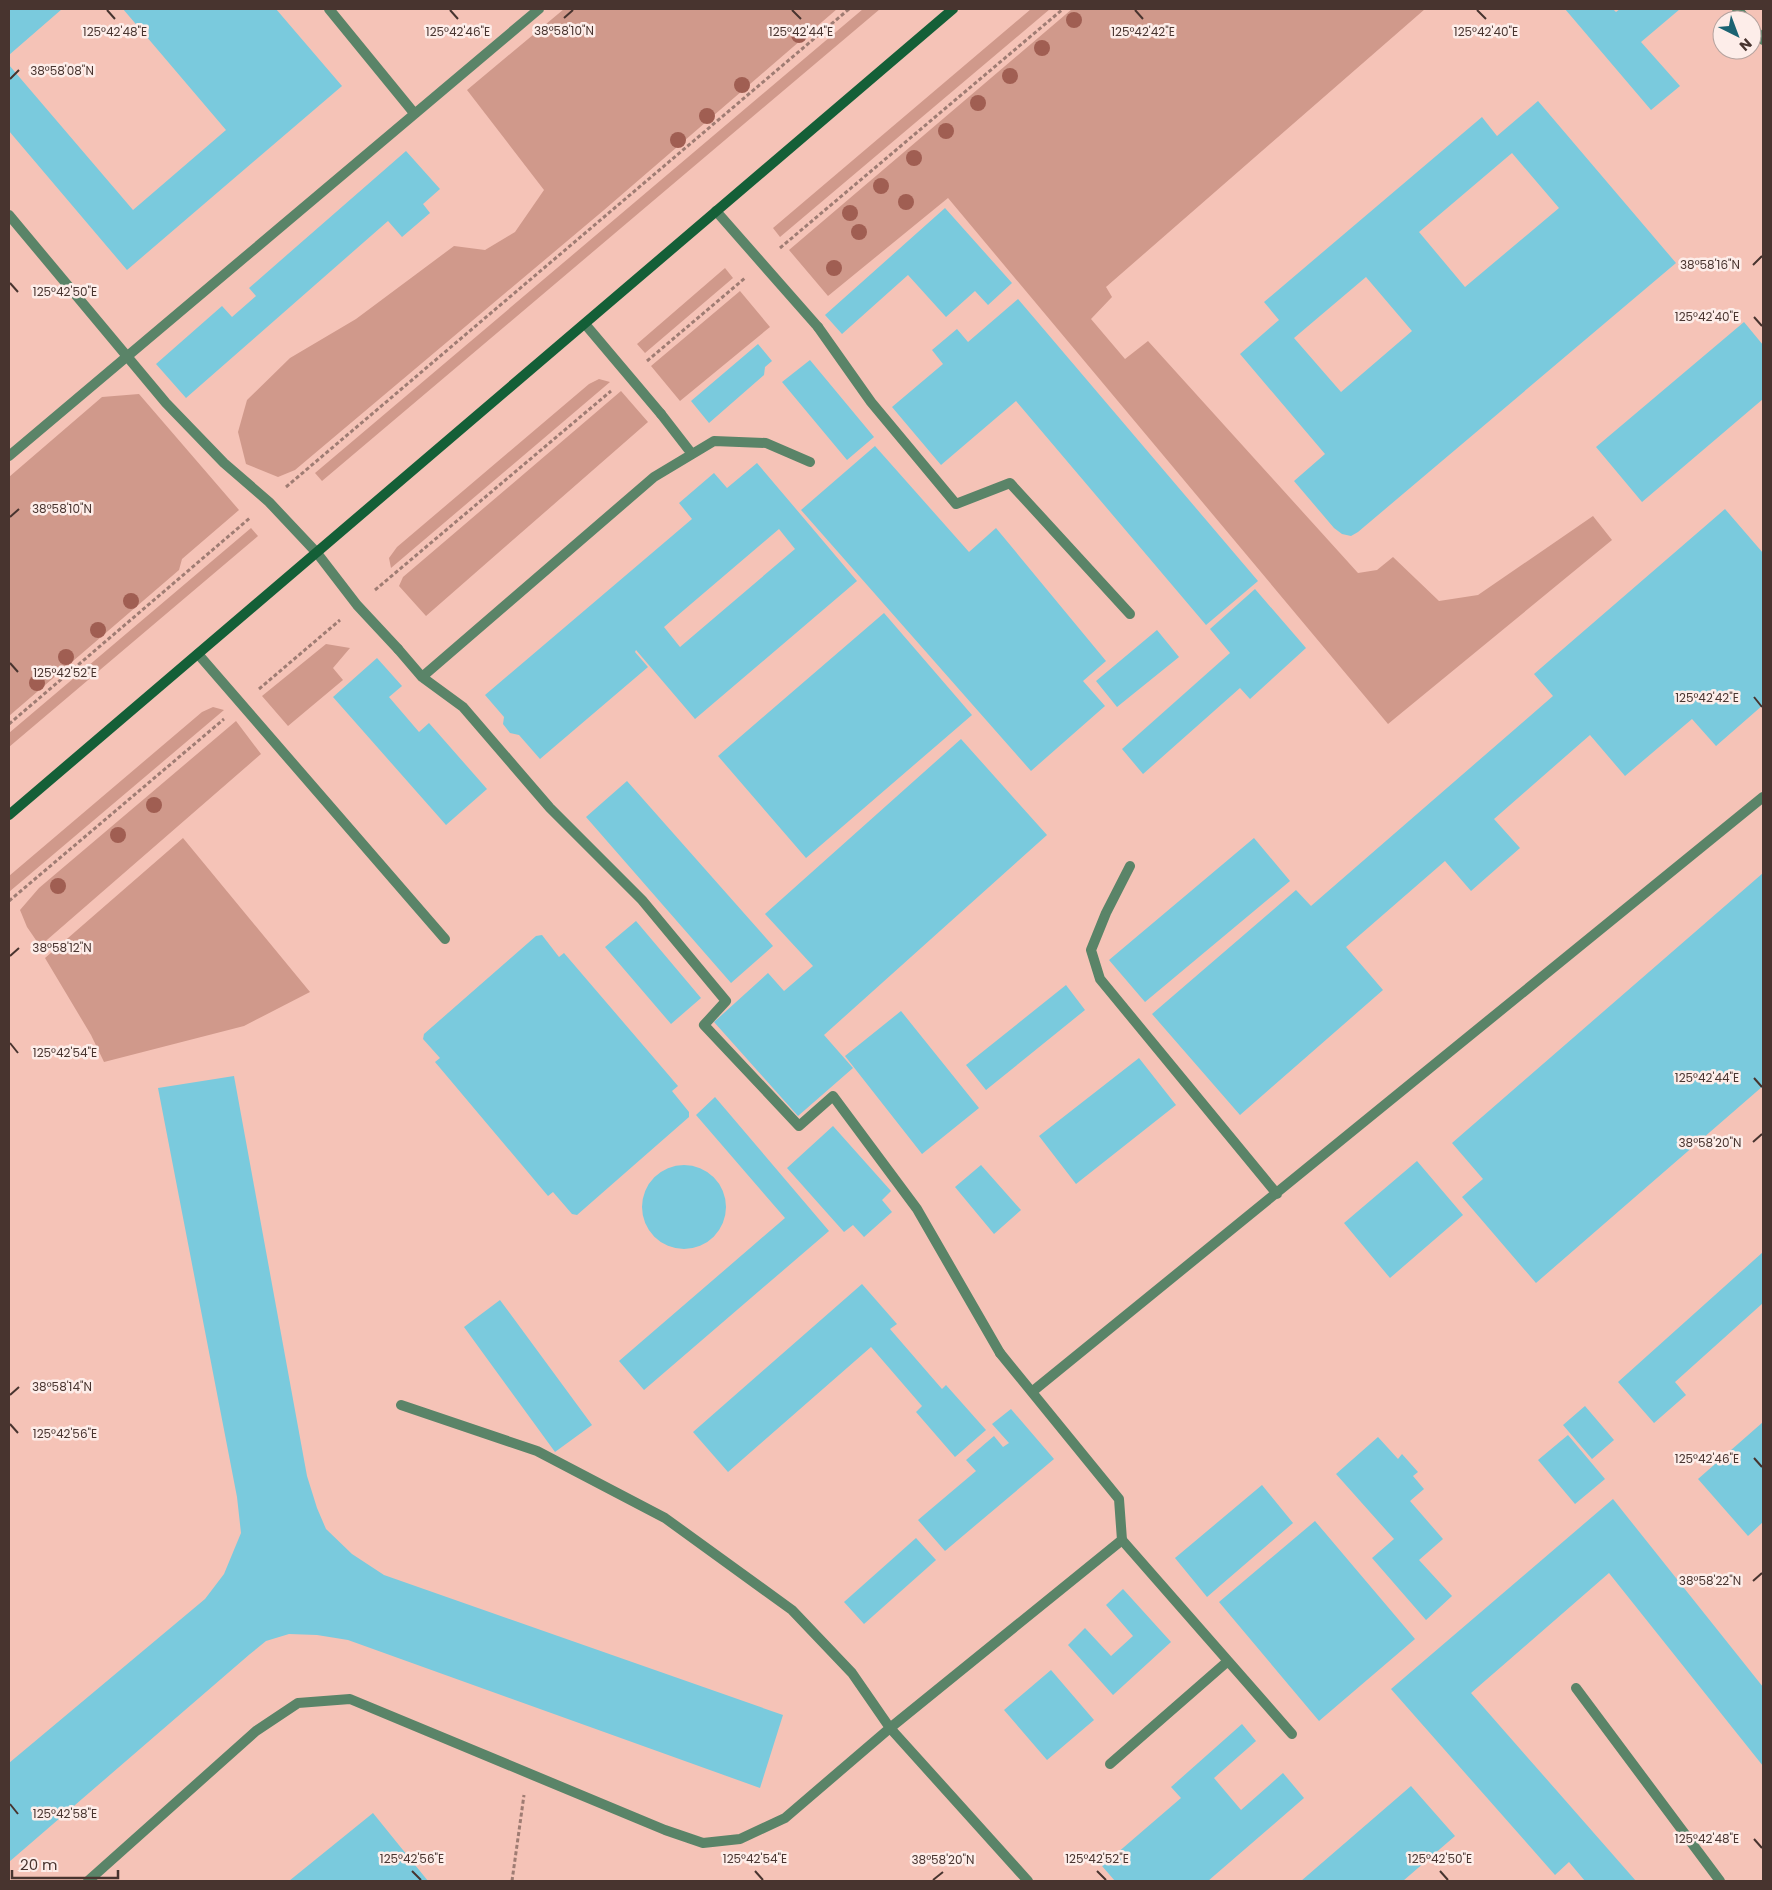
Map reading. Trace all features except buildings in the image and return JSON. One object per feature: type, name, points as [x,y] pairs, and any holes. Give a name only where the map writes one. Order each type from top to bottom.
[{"type":"main road","points":[[9,815],[953,9]]},
{"type":"street","points":[[329,9],[414,113]]},
{"type":"street","points":[[9,456],[539,9]]},
{"type":"street","points":[[716,211],[818,327],[871,402],[956,504],[1010,483],[1130,614]]},
{"type":"street","points":[[9,215],[166,402],[224,463],[269,502],[317,553],[357,605],[422,677],[463,707],[550,808],[648,907],[726,1001],[704,1025],[799,1126],[833,1096],[917,1209],[1000,1353],[1033,1391],[1119,1499],[1122,1540],[1292,1734]]},
{"type":"street","points":[[584,324],[661,414],[692,454]]},
{"type":"street","points":[[422,677],[654,477],[714,441],[766,443],[810,462]]},
{"type":"street","points":[[198,654],[445,939]]},
{"type":"street","points":[[1033,1391],[1763,797]]},
{"type":"street","points":[[1130,866],[1106,913],[1091,950],[1100,979],[1277,1194]]},
{"type":"street","points":[[401,1406],[537,1451],[665,1518],[792,1610],[852,1673],[890,1728],[1028,1881]]},
{"type":"street","points":[[88,1881],[256,1732],[298,1703],[350,1698],[665,1830],[703,1843],[740,1839],[785,1818],[890,1728],[1122,1540]]},
{"type":"street","points":[[1110,1764],[1228,1661]]},
{"type":"street","points":[[1576,1688],[1720,1881]]},
{"type":"path","points":[[9,724],[849,9]]},
{"type":"path","points":[[9,901],[1063,9]]},
{"type":"path","points":[[512,1881],[527,1772]]},
{"type":"shaded area","points":[[564,9],[837,9],[604,210],[295,470],[278,477],[246,464],[238,432],[247,400],[290,358],[356,319],[454,246],[485,250],[515,232],[544,190],[467,90]]},
{"type":"shaded area","points":[[863,9],[880,9],[322,481],[315,473]]},
{"type":"shaded area","points":[[1031,9],[1050,9],[780,237],[773,228]]},
{"type":"shaded area","points":[[1072,9],[1425,9],[1106,287],[1112,297],[1091,319],[1125,359],[1148,341],[1358,573],[1377,570],[1393,557],[1439,601],[1478,595],[1593,516],[1612,540],[1388,724],[948,198],[828,296],[789,250]]},
{"type":"shaded area","points":[[725,268],[733,278],[645,353],[637,344]]},
{"type":"shaded area","points":[[740,291],[770,327],[680,401],[651,366]]},
{"type":"shaded area","points":[[599,379],[610,382],[391,568],[389,558],[397,547],[589,384]]},
{"type":"shaded area","points":[[621,391],[648,422],[426,616],[399,586],[403,577]]},
{"type":"shaded area","points":[[139,394],[239,510],[182,559],[179,570],[9,716],[9,477],[102,397]]},
{"type":"shaded area","points":[[251,528],[258,536],[9,747],[9,733]]},
{"type":"shaded area","points":[[326,644],[350,648],[333,668],[343,680],[288,726],[262,696]]},
{"type":"shaded area","points":[[213,707],[224,710],[9,892],[9,876],[202,712]]},
{"type":"shaded area","points":[[236,721],[261,754],[40,946],[27,927],[20,910],[39,888]]},
{"type":"shaded area","points":[[183,838],[310,992],[244,1026],[104,1062],[91,1035],[45,958]]}]
